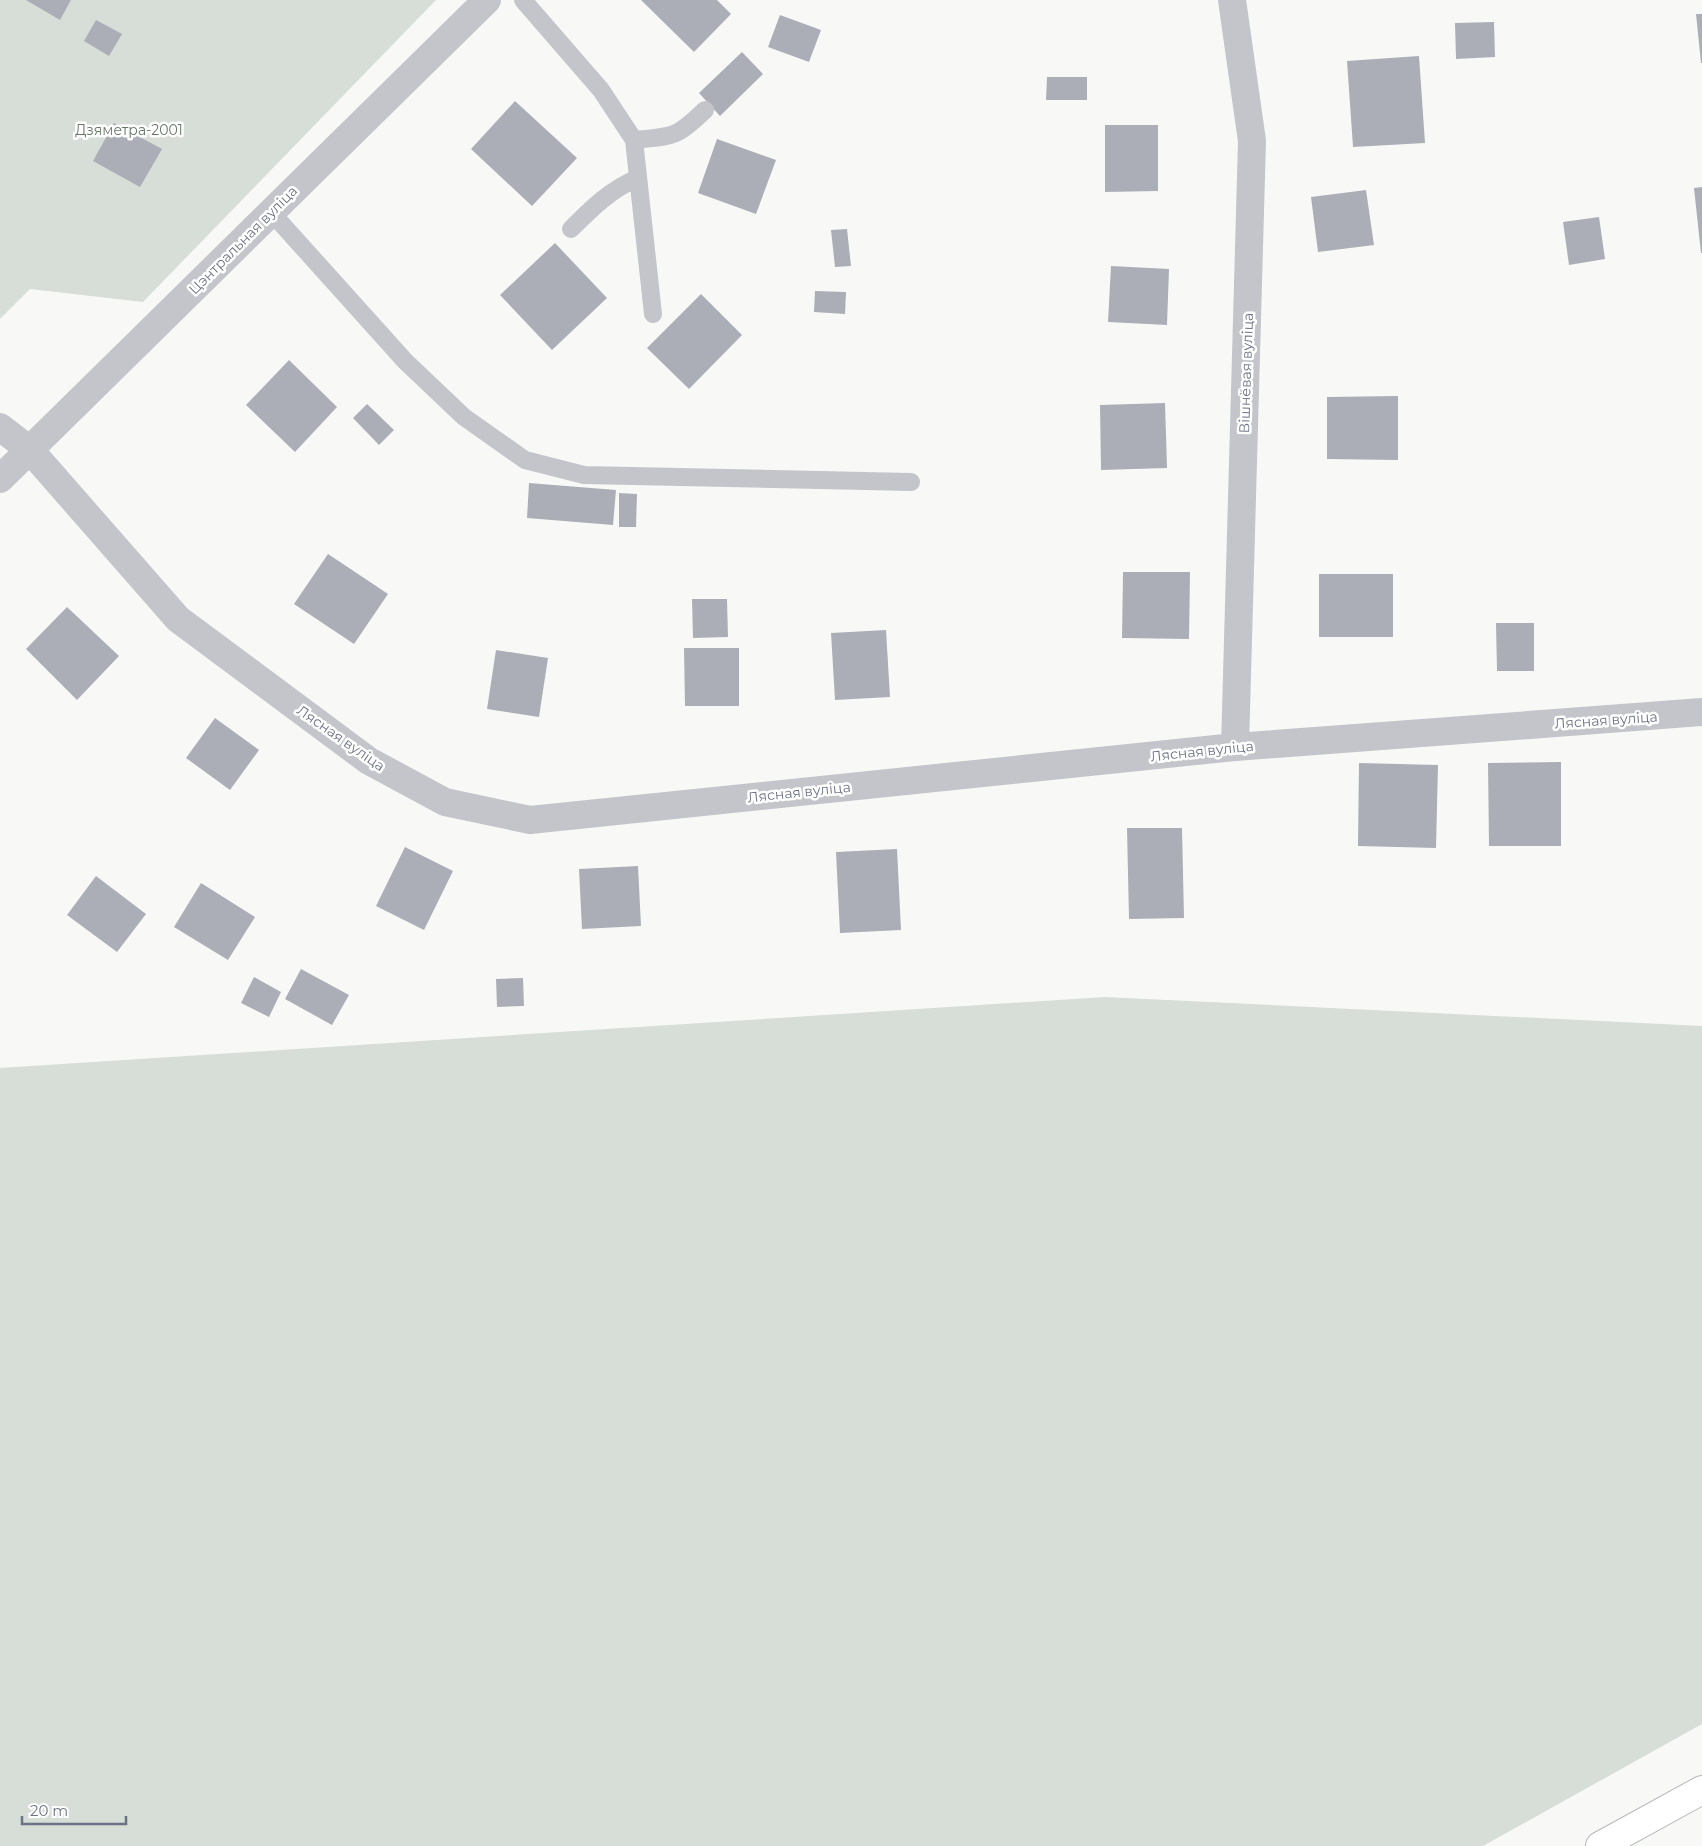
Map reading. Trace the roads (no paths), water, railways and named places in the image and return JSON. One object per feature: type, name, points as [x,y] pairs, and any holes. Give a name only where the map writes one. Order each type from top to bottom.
[{"type":"main road","points":[[1600,1846],[1702,1790]]},
{"type":"street","name":"Цэнтральная вуліца","points":[[0,479],[486,0]]},
{"type":"street","name":"Вішнёвая вуліца","points":[[1232,0],[1252,141],[1235,747]]},
{"type":"street","name":"Лясная вуліца","points":[[0,427],[30,450],[178,618],[369,762],[445,802],[530,820],[1235,747],[1702,712]]},
{"type":"lane","points":[[523,0],[601,90],[634,140],[653,314]]},
{"type":"lane","points":[[634,140],[673,136],[683,130],[705,110]]},
{"type":"lane","points":[[571,229],[603,198],[620,185],[638,178]]},
{"type":"lane","points":[[271,212],[405,361],[464,417],[525,460],[584,475],[911,482]]},
{"type":"park label","name":"Дзяметра-2001","points":[[129,130]]}]
